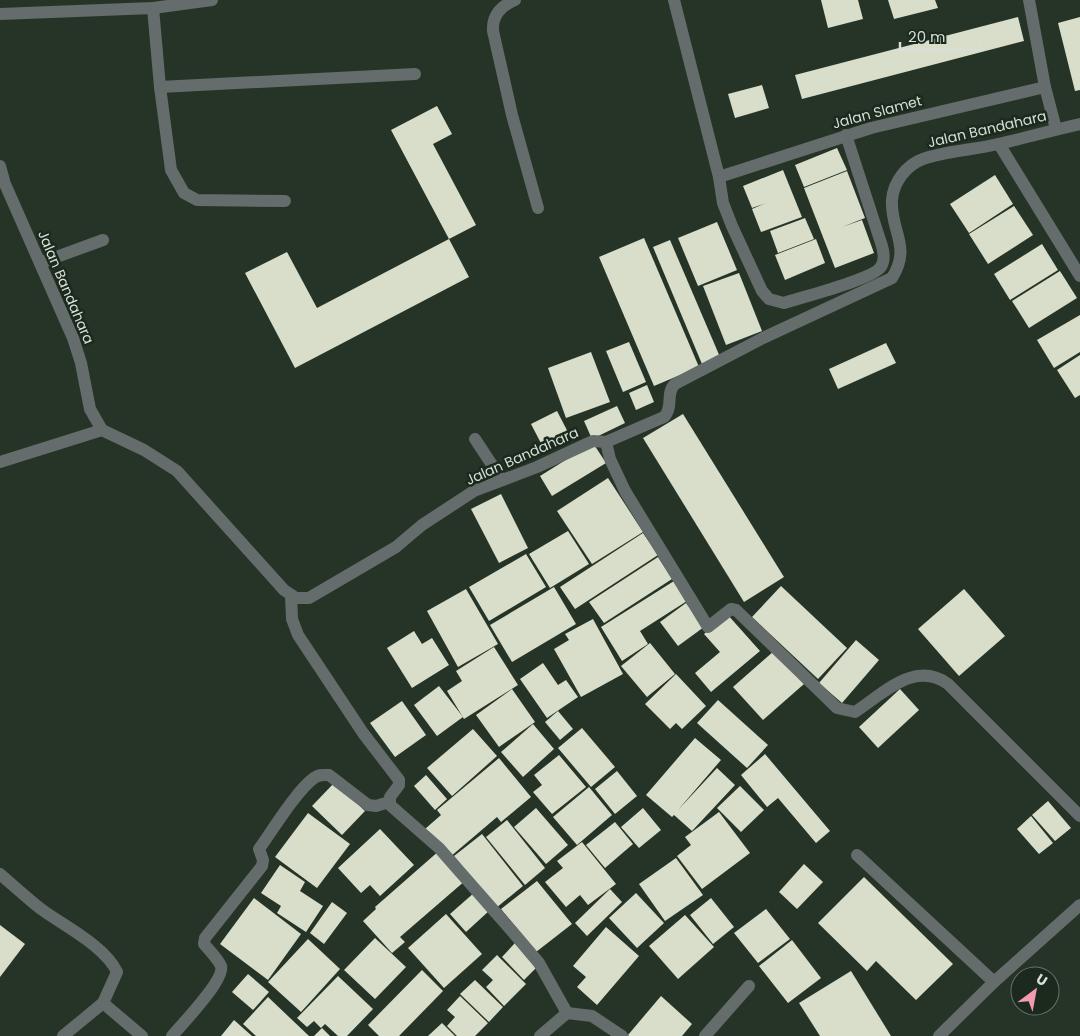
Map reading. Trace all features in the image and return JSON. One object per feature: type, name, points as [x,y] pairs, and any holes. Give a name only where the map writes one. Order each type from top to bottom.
[{"type":"street","points":[[0,14],[154,8],[212,0]]},
{"type":"street","points":[[515,0],[504,5],[494,16],[493,31],[512,115],[538,208]]},
{"type":"street","points":[[674,0],[719,176],[724,203],[732,226],[762,291],[769,299],[784,303],[854,280],[878,270],[883,262],[884,253],[846,135]]},
{"type":"street","points":[[1029,0],[1045,87],[1056,129]]},
{"type":"street","points":[[154,8],[160,87],[171,170],[184,193],[197,200],[284,202]]},
{"type":"street","points":[[160,87],[415,74]]},
{"type":"street","name":"Jalan Slamet","points":[[719,176],[846,135],[1045,87]]},
{"type":"street","name":"Jalan Bandahara","points":[[291,595],[302,599],[308,598],[396,547],[422,525],[474,491],[593,441],[606,442],[664,417],[670,410],[670,392],[675,384],[763,338],[892,278],[900,263],[901,254],[892,201],[894,188],[901,176],[922,159],[999,144],[1080,124]]},
{"type":"street","points":[[999,144],[1080,276]]},
{"type":"street","name":"Jalan Bandahara","points":[[1,170],[73,338],[81,362],[90,408],[102,430]]},
{"type":"street","points":[[40,263],[103,240]]},
{"type":"street","points":[[0,462],[102,430],[144,450],[178,471],[291,595],[292,619],[298,635],[363,733],[400,780],[400,786],[390,797],[389,802]]},
{"type":"street","points":[[475,438],[502,480]]},
{"type":"street","points":[[606,442],[610,459],[625,491],[708,627],[731,609],[736,610],[838,708],[847,711],[855,712],[909,677],[920,674],[936,676],[948,684],[1080,816]]},
{"type":"street","points":[[172,1036],[207,995],[220,975],[221,966],[204,944],[205,938],[262,866],[263,860],[259,849],[289,807],[314,778],[321,774],[329,775],[368,805],[376,806],[389,802]]},
{"type":"street","points":[[389,802],[439,848],[539,963],[567,1013]]},
{"type":"street","points":[[857,856],[994,982]]},
{"type":"street","points":[[0,874],[39,908],[112,961],[117,972],[103,1003],[63,1036]]},
{"type":"street","points":[[939,1036],[994,982],[1080,905]]},
{"type":"street","points":[[705,1036],[750,986]]},
{"type":"street","points":[[103,1003],[142,1036]]},
{"type":"street","points":[[540,1036],[567,1013],[592,1016],[622,1036]]},
{"type":"building","points":[[821,0],[858,0],[863,19],[828,28]]},
{"type":"building","points":[[888,0],[935,0],[938,8],[894,19]]},
{"type":"building","points":[[1018,17],[1024,41],[802,99],[795,75]]},
{"type":"building","points":[[1080,17],[1080,90],[1075,91],[1058,23]]},
{"type":"building","points":[[762,85],[769,108],[735,118],[728,94]]},
{"type":"building","points":[[437,106],[452,134],[433,144],[476,225],[449,239],[391,130]]},
{"type":"building","points":[[837,148],[847,170],[804,187],[795,165]]},
{"type":"building","points":[[783,170],[802,217],[761,232],[752,209],[766,203],[752,208],[743,186]]},
{"type":"building","points":[[847,171],[865,218],[842,227],[862,220],[874,253],[835,268],[804,188]]},
{"type":"building","points":[[995,175],[1013,204],[969,233],[950,204]]},
{"type":"building","points":[[1014,206],[1033,235],[988,264],[969,234]]},
{"type":"building","points":[[805,218],[814,239],[778,253],[770,231]]},
{"type":"building","points":[[717,222],[737,270],[698,286],[678,238]]},
{"type":"building","points":[[644,238],[699,367],[654,386],[599,257]]},
{"type":"building","points":[[449,239],[469,277],[295,368],[245,273],[287,252],[317,308]]},
{"type":"building","points":[[816,239],[825,263],[785,280],[775,255]]},
{"type":"building","points":[[670,240],[720,357],[702,364],[653,247]]},
{"type":"building","points":[[1042,244],[1058,270],[1010,300],[994,274]]},
{"type":"building","points":[[1060,271],[1077,298],[1029,328],[1012,301]]},
{"type":"building","points":[[739,273],[762,331],[726,345],[703,286]]},
{"type":"building","points":[[1080,315],[1080,352],[1054,368],[1037,340]]},
{"type":"building","points":[[629,342],[646,382],[623,392],[606,351]]},
{"type":"building","points":[[886,343],[896,363],[838,389],[829,369]]},
{"type":"building","points":[[591,352],[610,402],[566,418],[548,368]]},
{"type":"building","points":[[1080,355],[1080,395],[1075,398],[1057,370]]},
{"type":"building","points":[[647,385],[654,402],[636,410],[629,393]]},
{"type":"building","points":[[617,406],[625,423],[592,439],[584,421]]},
{"type":"building","points":[[557,411],[571,438],[545,451],[531,424]]},
{"type":"building","points":[[683,414],[784,577],[744,602],[643,438]]},
{"type":"building","points":[[593,443],[606,463],[552,496],[540,476]]},
{"type":"building","points":[[608,478],[643,532],[592,564],[557,511]]},
{"type":"building","points":[[501,494],[528,548],[499,563],[471,509]]},
{"type":"building","points":[[568,531],[589,564],[550,588],[529,554]]},
{"type":"building","points":[[643,533],[658,555],[575,609],[560,587]]},
{"type":"building","points":[[526,554],[546,587],[489,621],[469,587]]},
{"type":"building","points":[[658,557],[672,579],[604,623],[589,602]]},
{"type":"building","points":[[674,581],[687,601],[640,631],[648,644],[622,661],[601,627]]},
{"type":"building","points":[[781,586],[847,648],[818,679],[752,617]]},
{"type":"building","points":[[554,587],[576,624],[512,662],[490,625]]},
{"type":"building","points":[[466,589],[498,644],[458,667],[427,611]]},
{"type":"building","points":[[964,589],[1005,636],[959,676],[918,629]]},
{"type":"building","points":[[686,603],[704,627],[678,646],[660,622]]},
{"type":"building","points":[[727,614],[760,651],[711,692],[695,673],[720,652],[704,634]]},
{"type":"building","points":[[593,619],[623,674],[581,697],[554,649],[569,640],[565,634]]},
{"type":"building","points":[[414,631],[422,644],[432,638],[449,665],[412,688],[387,648]]},
{"type":"building","points":[[856,640],[879,660],[842,703],[819,683]]},
{"type":"building","points":[[650,643],[675,674],[647,697],[621,666]]},
{"type":"building","points":[[494,647],[518,685],[464,719],[447,691],[462,681],[456,671]]},
{"type":"building","points":[[774,651],[804,684],[763,720],[733,687]]},
{"type":"building","points":[[543,663],[558,685],[566,680],[578,697],[547,718],[520,679]]},
{"type":"building","points":[[676,674],[706,706],[682,729],[676,723],[670,729],[645,704]]},
{"type":"building","points":[[439,686],[463,717],[437,736],[414,705]]},
{"type":"building","points":[[512,689],[535,722],[499,747],[476,715]]},
{"type":"building","points":[[900,689],[919,710],[878,748],[859,727]]},
{"type":"building","points":[[718,700],[768,745],[747,768],[697,723]]},
{"type":"building","points":[[402,701],[426,735],[395,757],[370,723]]},
{"type":"building","points":[[558,711],[573,729],[560,740],[545,722]]},
{"type":"building","points":[[533,724],[554,749],[523,777],[501,752]]},
{"type":"building","points":[[582,728],[615,767],[591,787],[558,748]]},
{"type":"building","points":[[473,729],[497,756],[452,796],[427,768]]},
{"type":"building","points":[[695,738],[721,760],[678,810],[717,768],[735,785],[692,831],[674,815],[672,817],[646,795]]},
{"type":"building","points":[[765,754],[830,831],[816,843],[778,798],[767,807],[741,775]]},
{"type":"building","points":[[559,755],[586,787],[552,814],[533,792],[542,785],[534,775]]},
{"type":"building","points":[[499,758],[531,797],[501,822],[497,817],[450,857],[425,829],[441,815],[437,810]]},
{"type":"building","points":[[617,771],[637,796],[615,814],[595,789]]},
{"type":"building","points":[[426,775],[447,799],[435,810],[414,786]]},
{"type":"building","points":[[335,782],[365,811],[342,835],[312,806]]},
{"type":"building","points":[[740,786],[764,810],[741,832],[717,808]]},
{"type":"building","points":[[589,787],[612,815],[577,845],[553,817]]},
{"type":"building","points":[[1048,801],[1071,828],[1055,841],[1032,815]]},
{"type":"building","points":[[536,808],[568,845],[546,864],[514,827]]},
{"type":"building","points":[[643,808],[661,830],[639,848],[621,827]]},
{"type":"building","points":[[719,812],[750,853],[702,889],[677,856],[691,845],[685,837]]},
{"type":"building","points":[[308,813],[350,844],[317,888],[275,857]]},
{"type":"building","points":[[1031,816],[1053,843],[1039,854],[1017,829]]},
{"type":"building","points":[[507,820],[545,868],[525,885],[486,837]]},
{"type":"building","points":[[615,822],[633,844],[605,868],[586,845]]},
{"type":"building","points":[[380,829],[414,865],[380,896],[370,885],[361,893],[338,868]]},
{"type":"building","points":[[482,834],[523,886],[496,908],[454,856]]},
{"type":"building","points":[[582,842],[616,884],[588,905],[580,895],[566,907],[545,882],[563,868],[557,861]]},
{"type":"building","points":[[440,850],[466,880],[400,937],[405,942],[392,953],[363,921],[376,909],[375,907]]},
{"type":"building","points":[[676,858],[703,895],[665,921],[639,884]]},
{"type":"building","points":[[804,864],[823,882],[797,909],[779,892]]},
{"type":"building","points":[[280,865],[305,882],[300,891],[323,906],[306,932],[277,913],[281,906],[261,893]]},
{"type":"building","points":[[864,877],[953,964],[916,1000],[876,961],[867,971],[818,923]]},
{"type":"building","points":[[537,881],[572,924],[536,952],[501,909]]},
{"type":"building","points":[[610,889],[622,902],[587,936],[575,923]]},
{"type":"building","points":[[475,892],[490,910],[466,932],[450,914]]},
{"type":"building","points":[[636,893],[664,923],[637,948],[609,918]]},
{"type":"building","points":[[254,898],[301,934],[268,980],[220,944]]},
{"type":"building","points":[[711,898],[734,927],[713,944],[690,915]]},
{"type":"building","points":[[332,902],[347,913],[324,944],[310,933]]},
{"type":"building","points":[[766,909],[790,939],[758,963],[734,933]]},
{"type":"building","points":[[446,914],[482,954],[444,988],[408,948]]},
{"type":"building","points":[[685,915],[714,947],[678,979],[649,946]]},
{"type":"building","points":[[0,925],[25,944],[0,977]]},
{"type":"building","points":[[606,927],[639,956],[597,1005],[577,987],[586,977],[573,966]]},
{"type":"building","points":[[375,938],[406,967],[375,999],[344,970]]},
{"type":"building","points":[[308,939],[340,969],[301,1012],[268,982]]},
{"type":"building","points":[[792,940],[821,978],[788,1003],[759,966]]},
{"type":"building","points":[[515,943],[538,966],[524,980],[502,957]]},
{"type":"building","points":[[497,955],[526,984],[504,1006],[486,987],[493,980],[482,970]]},
{"type":"building","points":[[422,970],[443,991],[399,1036],[379,1036],[368,1025]]},
{"type":"building","points":[[851,971],[891,1036],[820,1036],[799,1003]]},
{"type":"building","points":[[248,974],[269,992],[253,1010],[232,992]]},
{"type":"building","points":[[338,976],[373,1009],[347,1036],[338,1036],[325,1024],[321,1028],[314,1021],[307,1027],[297,1018]]},
{"type":"building","points":[[475,980],[503,1007],[489,1022],[460,994]]},
{"type":"building","points":[[460,996],[488,1023],[475,1036],[457,1036],[447,1026],[455,1017],[447,1010]]},
{"type":"building","points":[[661,996],[692,1024],[682,1036],[629,1036],[628,1035]]},
{"type":"building","points":[[268,997],[309,1036],[256,1036],[243,1024]]},
{"type":"building","points":[[234,1020],[252,1036],[221,1036]]},
{"type":"building","points":[[442,1023],[455,1036],[428,1036]]},
{"type":"building","points":[[322,1028],[330,1036],[314,1036]]}]
